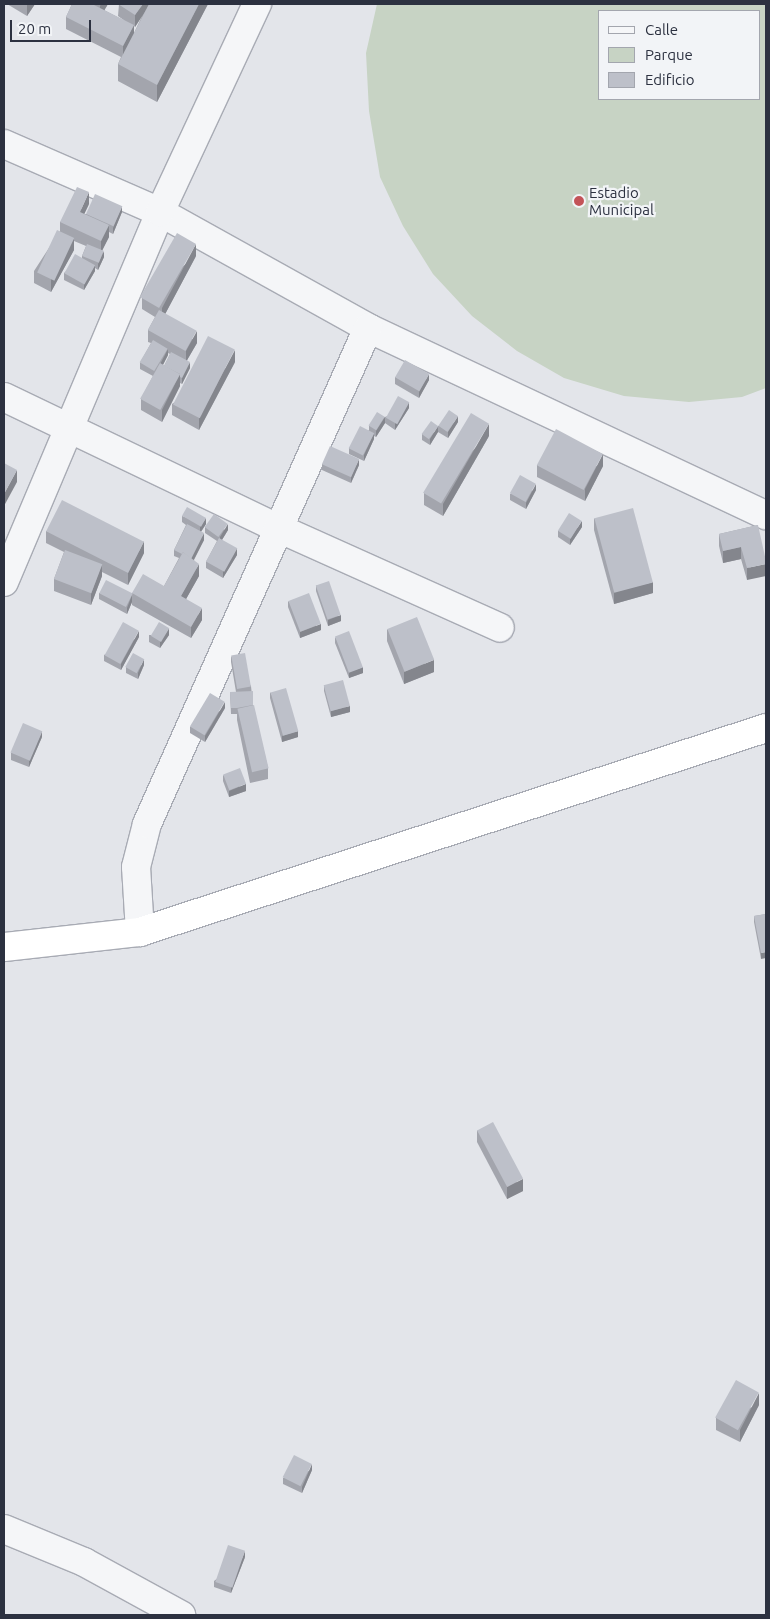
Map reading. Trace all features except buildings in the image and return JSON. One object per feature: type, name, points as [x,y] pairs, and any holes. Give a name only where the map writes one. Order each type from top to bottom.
[{"type":"highway","points":[[4,947],[140,932],[766,728]]},
{"type":"street","points":[[4,582],[160,212],[257,4]]},
{"type":"street","points":[[4,144],[160,212],[368,328],[766,515]]},
{"type":"street","points":[[140,932],[136,868],[146,824],[368,328]]},
{"type":"street","points":[[4,397],[278,528],[500,628]]},
{"type":"street","points":[[4,1529],[84,1562],[181,1615]]},
{"type":"green space","name":"Estadio Municipal","points":[[377,4],[766,4],[766,388],[742,397],[689,402],[624,396],[564,378],[517,351],[472,316],[433,274],[403,226],[380,177],[369,111],[366,53]]},
{"type":"place","name":"Estadio Municipal","points":[[579,201]]}]
